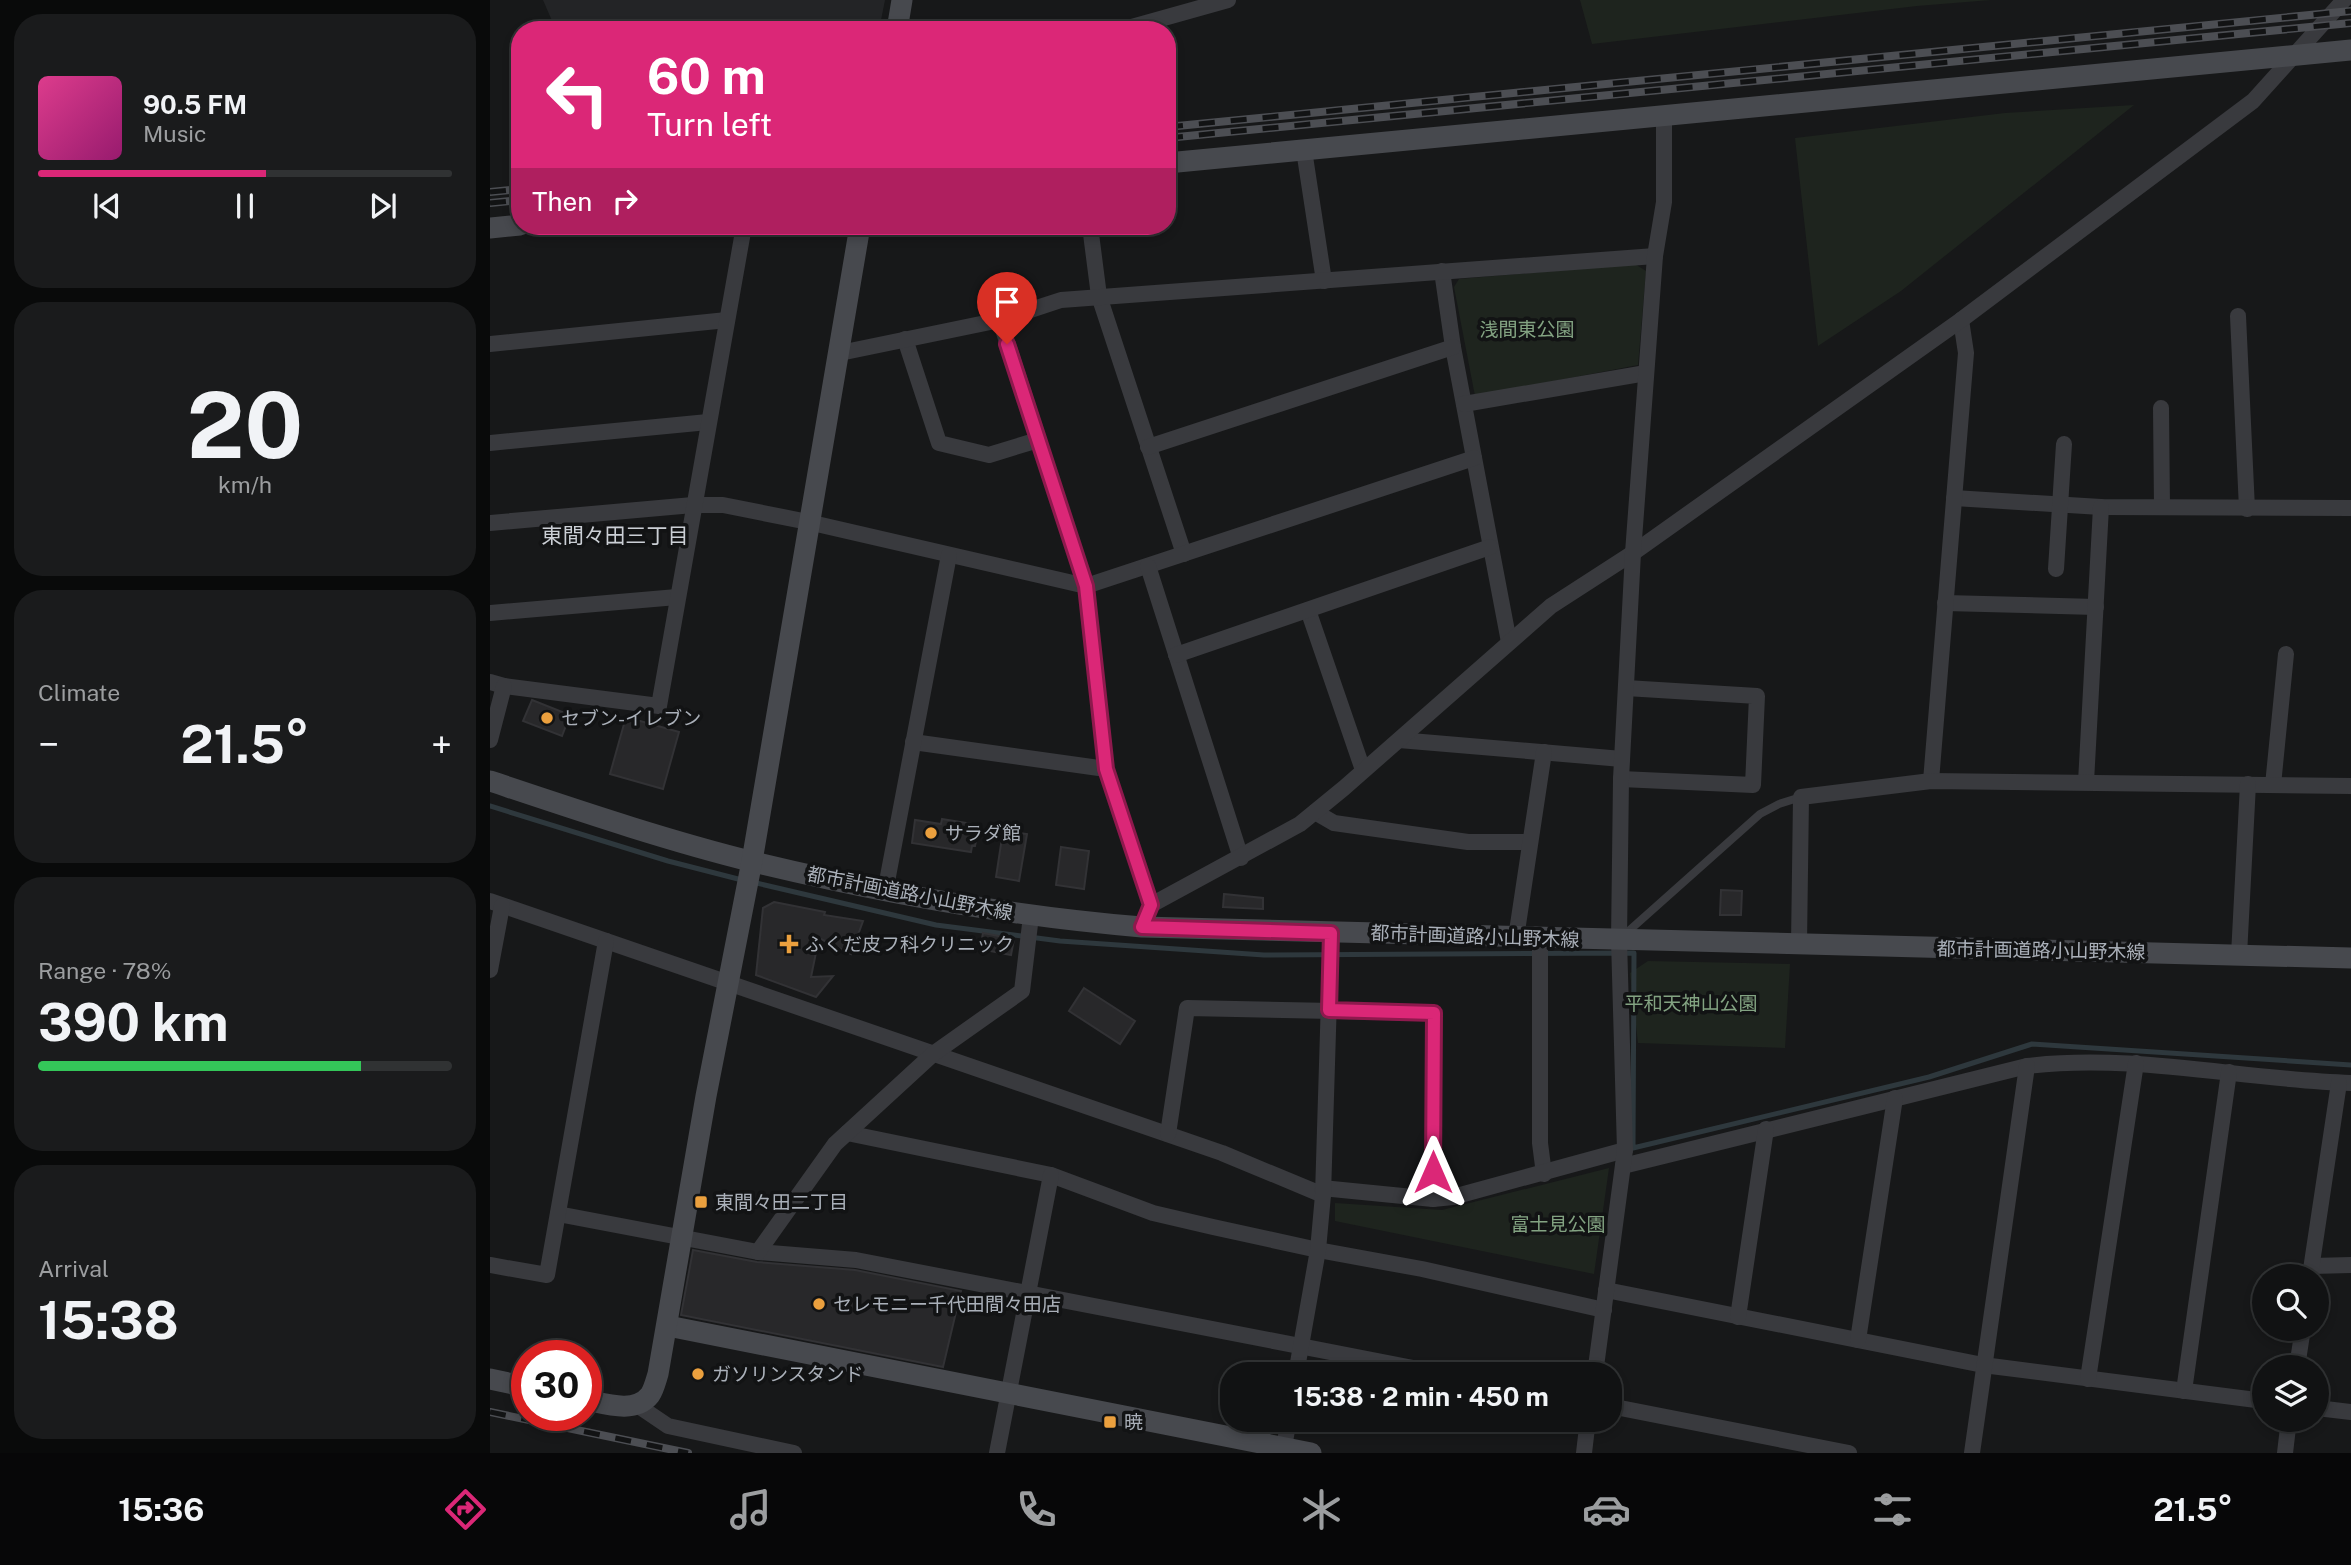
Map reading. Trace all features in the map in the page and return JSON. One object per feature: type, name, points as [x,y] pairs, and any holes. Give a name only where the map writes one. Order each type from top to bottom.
[{"type":"street","points":[[898,21],[902,0]]},
{"type":"street","points":[[1153,21],[1227,0]]},
{"type":"street","points":[[1142,927],[1151,905],[1300,824],[1552,606],[1633,553],[1961,320],[2253,101],[2344,0]]},
{"type":"street","points":[[1176,162],[2351,50]]},
{"type":"street","points":[[1597,1362],[1624,1158],[1619,940],[1621,779],[1646,373],[1655,256],[1664,202],[1664,116]]},
{"type":"street","points":[[1304,150],[1324,281]]},
{"type":"street","points":[[490,228],[511,226]]},
{"type":"street","points":[[490,740],[497,684],[659,706],[742,235]]},
{"type":"street","points":[[602,1403],[616,1406],[636,1405],[650,1395],[658,1374],[752,861],[859,235]]},
{"type":"street","points":[[1091,235],[1099,296],[1184,554]]},
{"type":"street","points":[[840,352],[1000,320],[1061,300],[1655,256]]},
{"type":"street","points":[[1442,271],[1453,347],[1509,642]]},
{"type":"street","points":[[2238,316],[2247,509]]},
{"type":"street","points":[[490,344],[727,320]]},
{"type":"street","points":[[1000,320],[1086,586],[1106,769],[1151,905]]},
{"type":"street","points":[[1931,781],[1966,353],[1961,320]]},
{"type":"street","points":[[905,340],[939,443],[989,455],[1038,440]]},
{"type":"street","points":[[1148,447],[1453,347]]},
{"type":"street","points":[[1464,404],[1646,373]]},
{"type":"street","points":[[2161,408],[2162,507]]},
{"type":"street","points":[[490,443],[708,422]]},
{"type":"street","points":[[2056,569],[2064,444]]},
{"type":"street","points":[[490,523],[693,505],[723,506],[808,522],[1086,586],[1474,458]]},
{"type":"street","points":[[1954,498],[2101,507],[2351,508]]},
{"type":"street","points":[[2086,782],[2101,507]]},
{"type":"street","points":[[1176,655],[1490,547]]},
{"type":"street","points":[[885,892],[949,555]]},
{"type":"street","points":[[1148,566],[1241,858]]},
{"type":"street","points":[[490,613],[677,597]]},
{"type":"street","points":[[1945,603],[2096,607]]},
{"type":"street","points":[[1308,610],[1363,770]]},
{"type":"street","points":[[2273,785],[2286,654]]},
{"type":"street","points":[[1621,779],[1753,785],[1754,773],[1757,696],[1626,688]]},
{"type":"street","points":[[1399,740],[1622,759]]},
{"type":"street","points":[[913,741],[1106,769]]},
{"type":"street","points":[[1516,938],[1544,752]]},
{"type":"street","points":[[1799,944],[1801,797],[1931,781],[2351,786]]},
{"type":"street","name":"都市計画道路小山野木線","points":[[490,782],[752,861],[885,892],[1031,916],[1142,927],[2351,958]]},
{"type":"street","points":[[2239,955],[2248,785]]},
{"type":"street","points":[[1315,812],[1334,824],[1455,840],[1530,842]]},
{"type":"street","points":[[490,970],[496,903],[1168,1134],[1322,1191],[1433,1199],[1453,1197],[1544,1174],[1766,1129],[2027,1066],[2058,1062],[2136,1063],[2345,1083],[2312,1264]]},
{"type":"street","points":[[758,1252],[835,1144],[933,1054],[1021,991],[1031,916]]},
{"type":"street","points":[[1298,1362],[1318,1250],[1331,933]]},
{"type":"street","points":[[1540,938],[1540,1143],[1544,1174]]},
{"type":"street","points":[[490,1265],[547,1275],[606,941]]},
{"type":"street","points":[[1168,1134],[1186,1007],[1434,1013],[1433,1199]]},
{"type":"street","points":[[2088,1379],[2136,1063]]},
{"type":"street","points":[[1972,1453],[2027,1066]]},
{"type":"street","points":[[2184,1391],[2229,1072]]},
{"type":"street","points":[[1858,1340],[1895,1098]]},
{"type":"street","points":[[1738,1317],[1766,1129]]},
{"type":"street","points":[[847,1133],[1051,1175],[1153,1213],[1604,1310]]},
{"type":"street","points":[[998,1453],[1051,1175]]},
{"type":"street","points":[[558,1214],[758,1252],[856,1260],[1383,1362]]},
{"type":"street","points":[[2329,1268],[2351,1265]]},
{"type":"street","points":[[1606,1290],[1983,1365],[2252,1400]]},
{"type":"street","points":[[668,1326],[1009,1392],[1283,1450],[1311,1453]]},
{"type":"street","points":[[490,1379],[511,1384]]},
{"type":"street","points":[[636,1405],[668,1426],[794,1453]]},
{"type":"street","points":[[1622,1408],[1849,1453]]},
{"type":"street","points":[[2329,1409],[2351,1412]]},
{"type":"street","points":[[1283,1450],[1286,1432]]},
{"type":"street","points":[[1584,1453],[1586,1432]]},
{"type":"street","points":[[2285,1453],[2288,1432]]},
{"type":"lane","points":[[1619,940],[1753,819],[1779,804],[1801,797]]},
{"type":"shaded area","points":[[543,0],[885,0],[881,21],[552,21]]},
{"type":"green space","points":[[1580,0],[1991,0],[1917,6],[1592,44]]},
{"type":"green space","points":[[2134,105],[1901,291],[1818,346],[1795,138],[2005,113]]},
{"type":"green space","name":"浅間東公園","points":[[1635,264],[1646,271],[1638,365],[1475,396],[1454,287],[1459,279]]},
{"type":"green space","name":"平和天神山公園","points":[[1648,961],[1790,964],[1785,1048],[1638,1043],[1630,973]]},
{"type":"green space","name":"富士見公園","points":[[1609,1168],[1594,1274],[1335,1221],[1335,1203],[1442,1210]]},
{"type":"building","name":"セブン-イレブン","points":[[532,700],[570,715],[562,736],[523,721]]},
{"type":"building","points":[[626,717],[679,732],[663,789],[610,774]]},
{"type":"building","points":[[942,819],[979,825],[975,846],[972,846],[971,852],[912,843],[915,820],[941,824]]},
{"type":"building","points":[[1003,831],[1027,834],[1019,881],[996,877]]},
{"type":"building","points":[[1061,847],[1089,851],[1084,889],[1056,885]]},
{"type":"building","points":[[1721,890],[1742,891],[1741,915],[1720,915]]},
{"type":"building","points":[[1224,894],[1263,898],[1263,909],[1223,907]]},
{"type":"building","name":"ふくだ皮フ科クリニック","points":[[774,902],[825,912],[824,915],[863,921],[851,954],[819,938],[811,977],[833,976],[816,997],[756,975],[763,908]]},
{"type":"building","points":[[983,933],[1014,939],[1011,955],[980,949]]},
{"type":"building","points":[[1084,988],[1135,1021],[1120,1044],[1069,1011]]},
{"type":"building","name":"セレモニー千代田間々田店","points":[[693,1250],[757,1262],[855,1270],[961,1291],[943,1367],[681,1315]]},
{"type":"waterway","points":[[490,806],[668,861],[742,880]]},
{"type":"waterway","points":[[752,882],[936,925],[1060,941],[1264,955],[1634,953],[1633,1148],[1929,1077],[2032,1044],[2351,1065]]},
{"type":"railway","points":[[1176,126],[2351,11]]},
{"type":"railway","points":[[1176,137],[2351,23]]},
{"type":"railway","points":[[490,192],[511,190]]},
{"type":"railway","points":[[490,203],[511,201]]},
{"type":"railway","points":[[490,1412],[688,1453]]},
{"type":"place","name":"セブン-イレブン","points":[[547,718]]},
{"type":"place","name":"サラダ館","points":[[931,833]]},
{"type":"place","name":"ふくだ皮フ科クリニック","points":[[789,944]]},
{"type":"place","name":"東間々田二丁目","points":[[701,1202]]},
{"type":"place","name":"セレモニー千代田間々田店","points":[[819,1304]]},
{"type":"place","name":"ガソリンスタンド","points":[[698,1374]]},
{"type":"place","name":"暁","points":[[1110,1422]]},
{"type":"district","name":"東間々田三丁目","points":[[615,535]]},
{"type":"route","points":[[1007,344],[1086,586],[1106,769],[1151,905],[1142,927],[1331,933],[1329,1010],[1434,1013],[1433,1172]]}]
